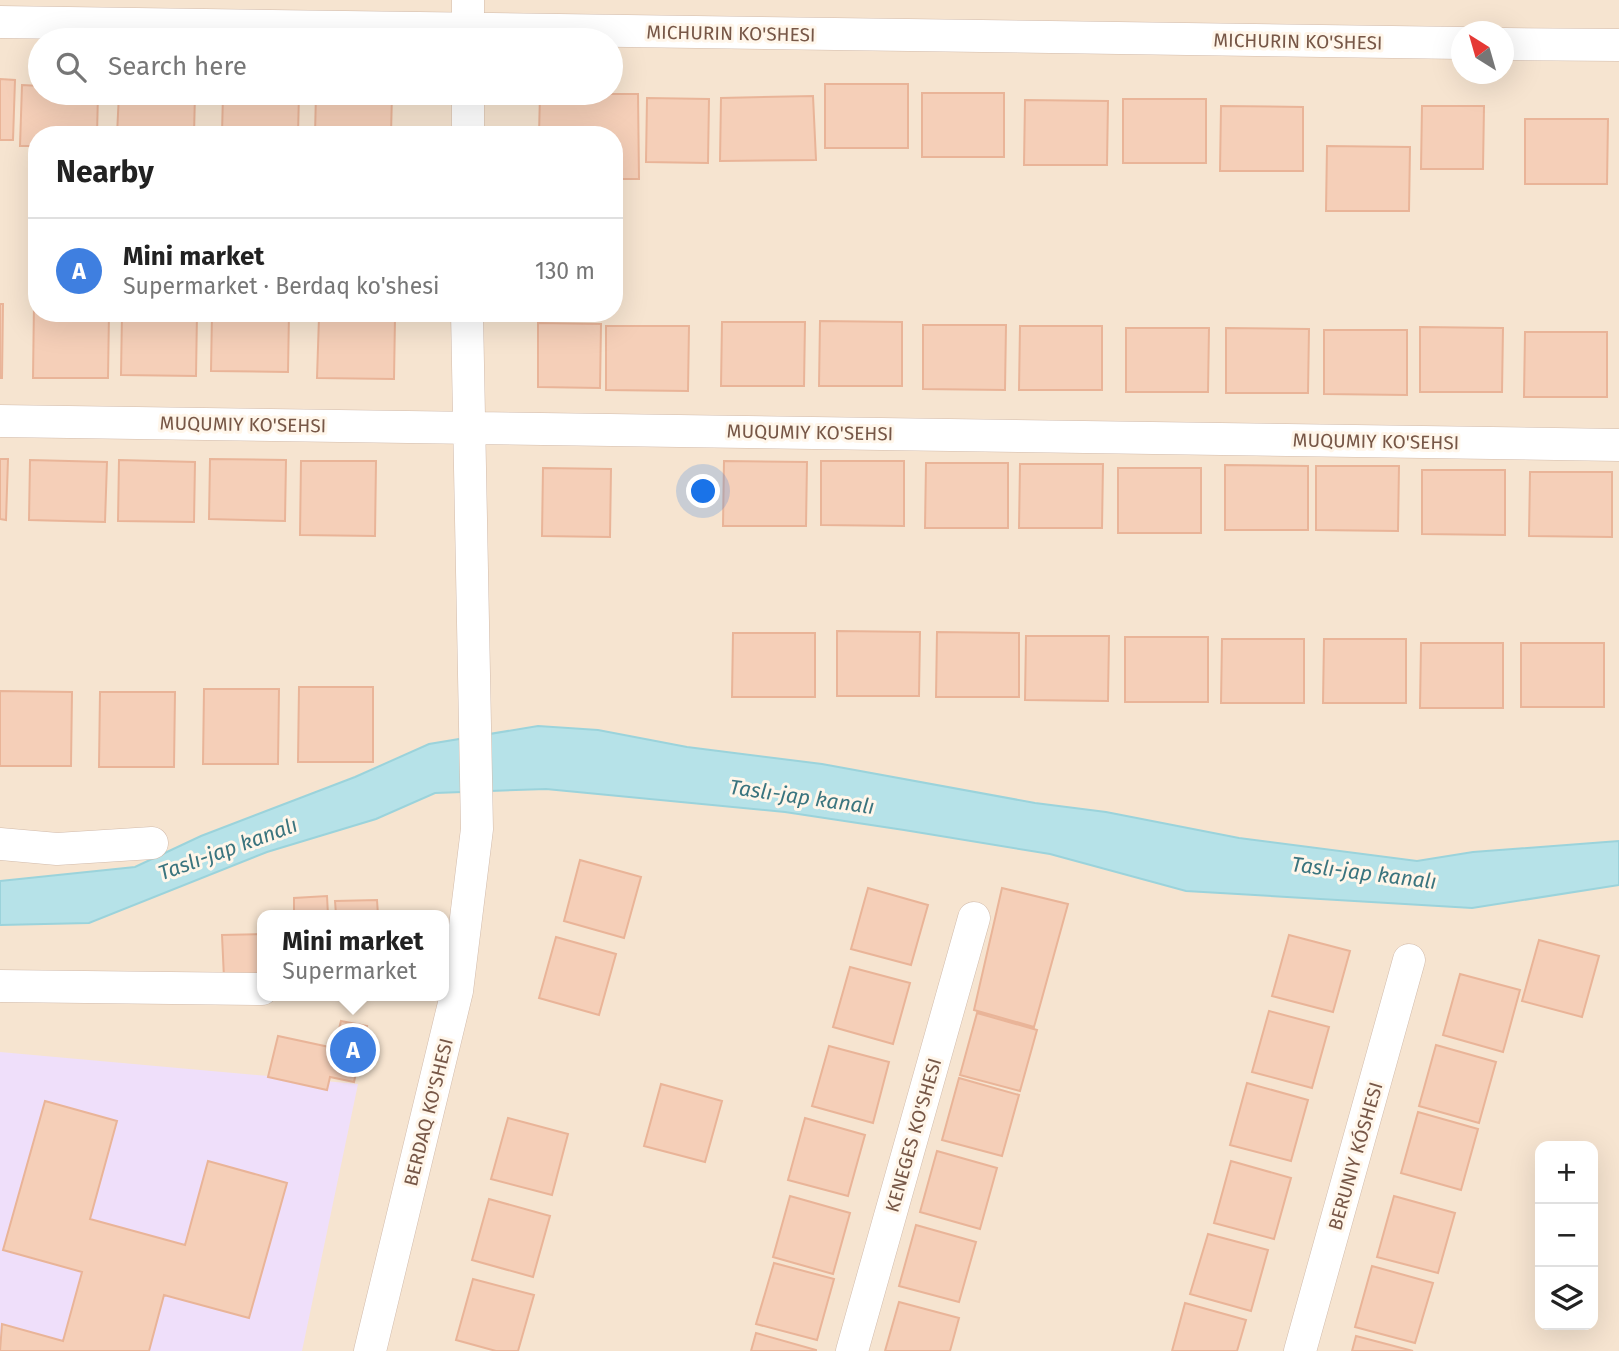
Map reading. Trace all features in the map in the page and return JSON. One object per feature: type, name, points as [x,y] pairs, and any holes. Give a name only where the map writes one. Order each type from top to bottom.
[{"type":"street","name":"MICHURIN KO'SHESI","points":[[0,22],[468,23],[1451,43]]},
{"type":"street","points":[[1514,44],[1619,45]]},
{"type":"street","points":[[468,105],[468,126]]},
{"type":"street","name":"BERDAQ KO'SHESI","points":[[451,991],[477,829],[467,322]]},
{"type":"street","name":"MUQUMIY KO'SEHSI","points":[[0,421],[1619,445]]},
{"type":"street","points":[[0,844],[57,849],[152,843]]},
{"type":"street","name":"KENEGES KO'SHESI","points":[[852,1351],[974,918]]},
{"type":"street","name":"BERUNIY KÓSHESI","points":[[1300,1351],[1409,960]]},
{"type":"street","points":[[0,986],[257,989]]},
{"type":"street","name":"BERDAQ KO'SHESI","points":[[370,1351],[449,1001]]},
{"type":"shaded area","points":[[0,0],[1619,0],[1619,1351],[0,1351]]},
{"type":"shaded area","points":[[0,1052],[358,1084],[302,1351],[0,1351]]},
{"type":"water","name":"Taslı-jap kanalı","points":[[538,726],[598,730],[687,747],[822,764],[1035,803],[1106,812],[1239,838],[1417,861],[1473,852],[1619,841],[1619,885],[1472,908],[1186,891],[1050,854],[904,830],[785,812],[546,789],[435,793],[376,819],[267,852],[89,923],[0,925],[0,881],[135,867],[201,836],[355,777],[429,744]]},
{"type":"building","points":[[0,79],[15,80],[13,140],[0,140]]},
{"type":"building","points":[[825,84],[908,84],[908,148],[825,148]]},
{"type":"building","points":[[22,85],[28,85],[28,105],[98,105],[97,126],[28,126],[28,146],[20,146]]},
{"type":"building","points":[[922,93],[1004,93],[1004,157],[922,157]]},
{"type":"building","points":[[623,94],[638,94],[639,179],[623,179],[623,126],[539,126],[540,105],[623,105]]},
{"type":"building","points":[[813,96],[816,160],[720,161],[721,98]]},
{"type":"building","points":[[647,98],[709,99],[708,163],[646,162]]},
{"type":"building","points":[[1123,99],[1206,99],[1206,163],[1123,163]]},
{"type":"building","points":[[1025,100],[1108,101],[1107,165],[1024,165]]},
{"type":"building","points":[[118,105],[195,105],[194,126],[117,126]]},
{"type":"building","points":[[223,105],[299,105],[298,126],[222,126]]},
{"type":"building","points":[[316,105],[392,105],[391,126],[315,126]]},
{"type":"building","points":[[1221,106],[1303,107],[1303,171],[1220,171]]},
{"type":"building","points":[[1422,106],[1484,106],[1483,169],[1421,169]]},
{"type":"building","points":[[1525,119],[1608,119],[1607,184],[1525,184]]},
{"type":"building","points":[[1327,146],[1410,147],[1409,211],[1326,211]]},
{"type":"building","points":[[0,304],[3,304],[2,378],[0,378]]},
{"type":"building","points":[[820,321],[902,322],[902,386],[819,386]]},
{"type":"building","points":[[34,322],[109,322],[108,378],[33,378]]},
{"type":"building","points":[[122,322],[197,322],[196,376],[121,375]]},
{"type":"building","points":[[212,322],[289,322],[288,372],[211,371]]},
{"type":"building","points":[[319,322],[395,322],[394,379],[317,378]]},
{"type":"building","points":[[722,322],[805,322],[804,386],[721,386]]},
{"type":"building","points":[[538,323],[601,324],[600,388],[538,387]]},
{"type":"building","points":[[923,325],[1006,325],[1005,390],[923,389]]},
{"type":"building","points":[[606,326],[689,326],[688,391],[606,390]]},
{"type":"building","points":[[1020,326],[1102,326],[1102,390],[1019,390]]},
{"type":"building","points":[[1420,327],[1503,328],[1502,392],[1420,392]]},
{"type":"building","points":[[1126,328],[1209,328],[1208,392],[1126,392]]},
{"type":"building","points":[[1226,328],[1309,329],[1308,393],[1226,393]]},
{"type":"building","points":[[1324,330],[1407,330],[1407,395],[1324,394]]},
{"type":"building","points":[[1525,332],[1607,332],[1607,397],[1524,397]]},
{"type":"building","points":[[0,459],[8,459],[6,520],[0,519]]},
{"type":"building","points":[[210,459],[286,460],[285,521],[209,519]]},
{"type":"building","points":[[30,460],[107,462],[105,522],[29,520]]},
{"type":"building","points":[[119,460],[195,462],[194,522],[118,521]]},
{"type":"building","points":[[301,461],[376,461],[375,536],[300,535]]},
{"type":"building","points":[[724,461],[807,462],[806,526],[723,526]]},
{"type":"building","points":[[821,461],[904,461],[904,526],[821,525]]},
{"type":"building","points":[[926,463],[1008,463],[1008,528],[925,528]]},
{"type":"building","points":[[1020,464],[1103,464],[1102,528],[1019,528]]},
{"type":"building","points":[[1225,465],[1308,466],[1308,530],[1225,530]]},
{"type":"building","points":[[1316,466],[1399,466],[1398,531],[1316,530]]},
{"type":"building","points":[[543,468],[611,469],[610,537],[542,536]]},
{"type":"building","points":[[1118,468],[1201,468],[1201,533],[1118,533]]},
{"type":"building","points":[[1422,470],[1505,470],[1505,535],[1422,534]]},
{"type":"building","points":[[1530,472],[1612,472],[1612,537],[1529,536]]},
{"type":"building","points":[[837,631],[920,632],[919,696],[837,696]]},
{"type":"building","points":[[937,632],[1019,633],[1019,697],[936,697]]},
{"type":"building","points":[[733,633],[815,633],[815,697],[732,697]]},
{"type":"building","points":[[1026,636],[1109,636],[1108,701],[1025,700]]},
{"type":"building","points":[[1125,637],[1208,637],[1208,702],[1125,702]]},
{"type":"building","points":[[1222,639],[1304,639],[1304,703],[1221,703]]},
{"type":"building","points":[[1324,639],[1406,639],[1406,703],[1323,703]]},
{"type":"building","points":[[1421,643],[1503,643],[1503,708],[1420,708]]},
{"type":"building","points":[[1521,643],[1604,643],[1604,707],[1521,707]]},
{"type":"building","points":[[299,687],[373,687],[373,762],[298,762]]},
{"type":"building","points":[[204,689],[279,689],[278,764],[203,764]]},
{"type":"building","points":[[0,691],[72,692],[71,766],[0,766]]},
{"type":"building","points":[[100,692],[175,692],[174,767],[99,767]]},
{"type":"building","points":[[580,860],[641,877],[624,938],[564,921]]},
{"type":"building","points":[[868,888],[928,905],[911,965],[851,949]]},
{"type":"building","points":[[1002,888],[1068,904],[1034,1027],[974,1010]]},
{"type":"building","points":[[327,896],[328,910],[294,910],[294,898]]},
{"type":"building","points":[[377,900],[378,910],[336,910],[335,901]]},
{"type":"building","points":[[257,934],[257,977],[224,978],[222,935]]},
{"type":"building","points":[[1289,935],[1350,951],[1333,1012],[1272,996]]},
{"type":"building","points":[[556,937],[616,954],[599,1015],[539,998]]},
{"type":"building","points":[[1539,940],[1599,956],[1582,1017],[1522,1001]]},
{"type":"building","points":[[850,967],[910,983],[893,1044],[833,1027]]},
{"type":"building","points":[[1460,974],[1520,990],[1503,1052],[1443,1035]]},
{"type":"building","points":[[1269,1011],[1329,1027],[1312,1088],[1252,1072]]},
{"type":"building","points":[[977,1013],[1037,1030],[1020,1091],[960,1075]]},
{"type":"building","points":[[341,1021],[367,1026],[354,1082],[330,1077],[327,1090],[268,1077],[278,1036],[334,1048]]},
{"type":"building","points":[[1436,1045],[1496,1062],[1479,1123],[1419,1106]]},
{"type":"building","points":[[829,1046],[889,1062],[873,1123],[812,1106]]},
{"type":"building","points":[[959,1078],[1019,1095],[1002,1156],[942,1140]]},
{"type":"building","points":[[1247,1083],[1308,1100],[1291,1161],[1230,1145]]},
{"type":"building","points":[[661,1084],[722,1101],[705,1162],[644,1146]]},
{"type":"building","points":[[45,1101],[117,1121],[90,1219],[185,1245],[208,1161],[287,1183],[249,1318],[164,1295],[149,1351],[0,1351],[2,1324],[63,1341],[82,1272],[3,1250]]},
{"type":"building","points":[[1418,1112],[1478,1129],[1461,1190],[1401,1173]]},
{"type":"building","points":[[508,1118],[568,1134],[552,1195],[491,1179]]},
{"type":"building","points":[[805,1118],[865,1135],[848,1196],[788,1180]]},
{"type":"building","points":[[937,1151],[997,1168],[980,1229],[920,1212]]},
{"type":"building","points":[[1231,1161],[1291,1178],[1274,1239],[1214,1223]]},
{"type":"building","points":[[790,1196],[850,1213],[833,1274],[773,1257]]},
{"type":"building","points":[[1394,1196],[1455,1213],[1438,1273],[1377,1257]]},
{"type":"building","points":[[489,1199],[550,1216],[533,1277],[472,1260]]},
{"type":"building","points":[[916,1225],[976,1242],[959,1302],[899,1286]]},
{"type":"building","points":[[1208,1234],[1268,1250],[1251,1311],[1190,1294]]},
{"type":"building","points":[[774,1263],[834,1279],[817,1340],[756,1324]]},
{"type":"building","points":[[1372,1266],[1433,1283],[1415,1343],[1355,1327]]},
{"type":"building","points":[[473,1279],[534,1295],[518,1351],[496,1351],[456,1340]]},
{"type":"building","points":[[899,1302],[959,1318],[950,1351],[885,1351]]},
{"type":"building","points":[[1185,1303],[1246,1320],[1237,1351],[1172,1351]]},
{"type":"building","points":[[756,1333],[816,1350],[816,1351],[751,1351]]},
{"type":"building","points":[[1356,1336],[1413,1351],[1352,1351]]},
{"type":"place","name":"Mini market","points":[[353,1050]]}]
